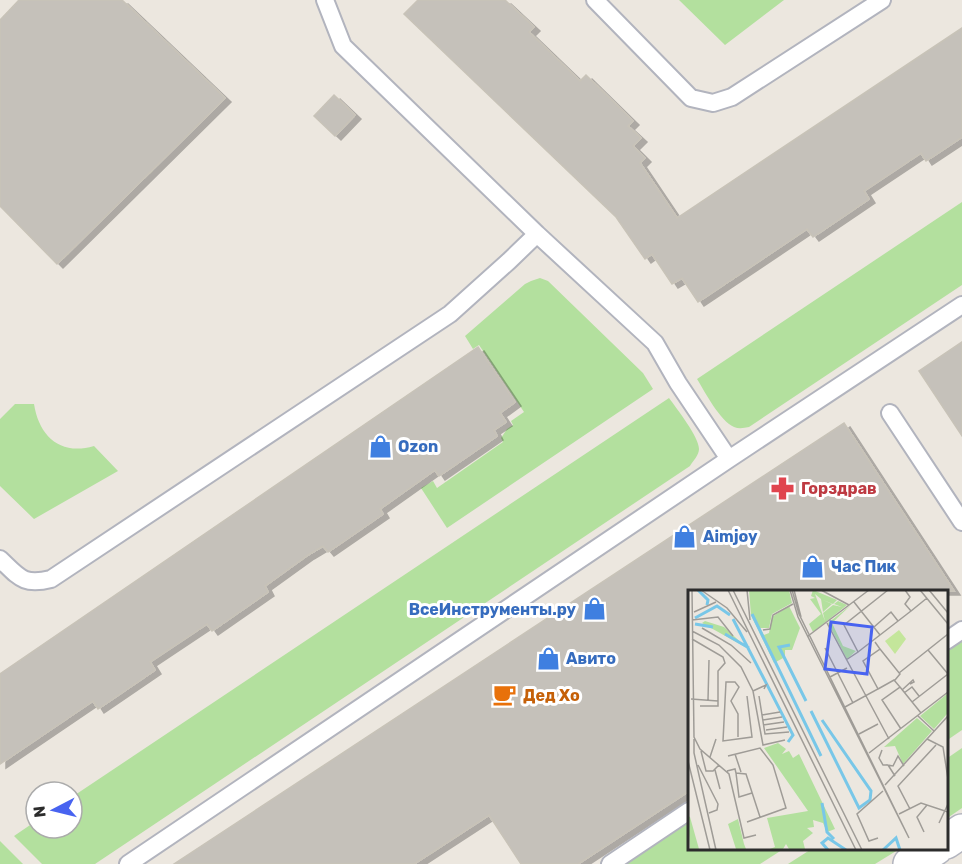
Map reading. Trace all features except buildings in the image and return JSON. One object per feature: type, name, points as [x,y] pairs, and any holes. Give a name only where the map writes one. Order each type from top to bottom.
[{"type":"street","points":[[947,841],[962,831]]},
{"type":"street","points":[[910,864],[934,849]]},
{"type":"lane","points":[[325,0],[343,46],[537,234],[655,343],[678,383],[729,459]]},
{"type":"lane","points":[[595,0],[691,98],[713,103],[732,97],[882,0]]},
{"type":"lane","points":[[0,559],[19,577],[28,582],[51,579],[450,314],[537,234]]},
{"type":"lane","points":[[128,864],[729,459],[962,305]]},
{"type":"lane","points":[[890,413],[962,522]]},
{"type":"lane","points":[[947,639],[962,630]]},
{"type":"lane","points":[[610,864],[688,812]]},
{"type":"green space","points":[[679,0],[784,0],[725,45]]},
{"type":"green space","points":[[962,202],[962,285],[749,427],[736,428],[723,419],[697,379]]},
{"type":"green space","points":[[540,278],[548,281],[643,373],[653,389],[447,528],[421,488],[433,481],[437,488],[503,442],[501,438],[513,425],[511,421],[524,412],[479,345],[473,349],[465,336],[525,284]]},
{"type":"green space","points":[[669,398],[687,423],[699,449],[690,466],[95,864],[42,864],[14,836],[24,829],[24,840],[84,840],[84,789]]},
{"type":"green space","points":[[15,404],[34,404],[41,425],[53,441],[71,448],[94,446],[118,471],[34,519],[0,486],[0,419]]},
{"type":"green space","points":[[962,640],[962,730],[947,740],[947,650]]},
{"type":"green space","points":[[962,748],[962,808],[947,818],[947,758]]},
{"type":"green space","points":[[688,822],[688,849],[783,849],[760,864],[625,864]]},
{"type":"green space","points":[[0,841],[23,864],[0,864]]},
{"type":"green space","points":[[811,849],[899,849],[875,864],[788,864]]},
{"type":"place","name":"Ozon","points":[[380,446]]},
{"type":"place","name":"Горздрав","points":[[783,488]]},
{"type":"place","name":"Aimjoy","points":[[685,536]]},
{"type":"place","name":"Час Пик","points":[[813,566]]},
{"type":"place","name":"ВсеИнструменты.ру","points":[[594,609]]},
{"type":"place","name":"Авито","points":[[548,658]]},
{"type":"place","name":"Дед Хо","points":[[505,695]]}]
